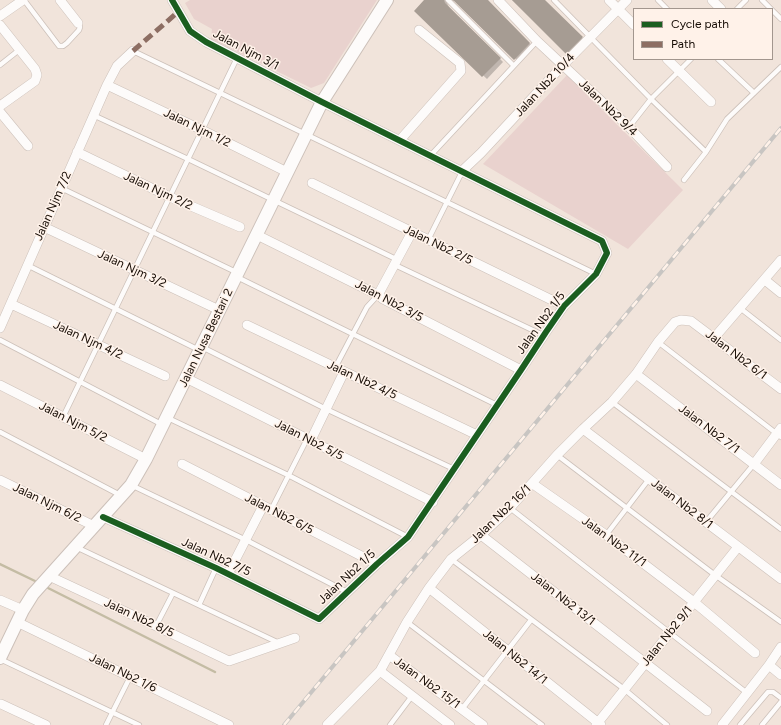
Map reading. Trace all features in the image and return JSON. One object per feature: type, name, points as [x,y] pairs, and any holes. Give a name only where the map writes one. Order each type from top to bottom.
[{"type":"street","points":[[0,16],[23,0]]},
{"type":"street","points":[[60,0],[78,23]]},
{"type":"street","name":"Jalan Nusa Bestari 2","points":[[0,659],[3,644],[33,594],[132,485],[322,102],[387,0]]},
{"type":"street","name":"Jalan Nb2 9/4","points":[[498,0],[537,41],[629,127],[666,167]]},
{"type":"street","points":[[609,0],[633,24]]},
{"type":"street","name":"Jalan Nb2 10/4","points":[[462,171],[481,153],[563,64],[627,0]]},
{"type":"street","points":[[712,0],[720,8]]},
{"type":"street","name":"Jalan Njm 3/1","points":[[175,1],[190,31],[206,42],[322,102]]},
{"type":"street","points":[[0,25],[35,69],[37,75],[34,81],[0,106]]},
{"type":"street","points":[[400,140],[461,71],[460,64],[419,30]]},
{"type":"street","name":"Jalan Njm 7/2","points":[[0,328],[107,85],[117,66],[134,51]]},
{"type":"street","points":[[668,60],[711,102]]},
{"type":"street","name":"Jalan Njm 1/2","points":[[107,85],[287,172]]},
{"type":"street","name":"Jalan Nb2 1/5","points":[[319,619],[408,537],[522,370],[543,335],[564,306],[596,274],[607,253],[602,241],[322,102]]},
{"type":"street","points":[[0,112],[28,146]]},
{"type":"street","name":"Jalan Njm 2/2","points":[[77,152],[170,197],[240,228]]},
{"type":"street","name":"Jalan Nb2 2/5","points":[[312,183],[564,306]]},
{"type":"street","name":"Jalan Njm 3/2","points":[[44,227],[219,310]]},
{"type":"street","points":[[378,295],[412,232]]},
{"type":"street","name":"Jalan Nb2 3/5","points":[[256,235],[378,295],[522,370]]},
{"type":"street","points":[[714,338],[781,260]]},
{"type":"street","points":[[764,280],[781,293]]},
{"type":"street","name":"Jalan Njm 4/2","points":[[11,304],[165,376]]},
{"type":"street","name":"Jalan Nb2 16/1","points":[[327,725],[380,671],[407,622],[429,588],[451,559],[481,535],[510,508],[533,484],[557,455],[612,402],[636,374],[674,322],[681,320],[691,321]]},
{"type":"street","name":"Jalan Nb2 6/1","points":[[691,321],[781,389]]},
{"type":"street","name":"Jalan Nb2 4/5","points":[[247,325],[477,436]]},
{"type":"street","points":[[309,440],[326,409],[340,370]]},
{"type":"street","name":"Jalan Nb2 7/1","points":[[636,374],[781,485]]},
{"type":"street","name":"Jalan Nb2 5/5","points":[[186,378],[433,502]]},
{"type":"street","name":"Jalan Njm 5/2","points":[[0,385],[146,459]]},
{"type":"street","name":"Jalan Nb2 8/1","points":[[583,429],[781,579]]},
{"type":"street","points":[[754,464],[780,433]]},
{"type":"street","name":"Jalan Nb2 6/5","points":[[182,464],[377,564]]},
{"type":"street","name":"Jalan Njm 6/2","points":[[0,480],[94,526]]},
{"type":"street","name":"Jalan Nb2 11/1","points":[[533,484],[606,535],[694,602],[755,654]]},
{"type":"street","points":[[228,574],[246,540],[267,508]]},
{"type":"street","name":"Jalan Nb2 7/5","points":[[103,516],[216,568],[319,619]]},
{"type":"street","name":"Jalan Nb2 13/1","points":[[481,535],[707,711]]},
{"type":"street","name":"Jalan Nb2 9/1","points":[[598,724],[624,689],[738,546]]},
{"type":"street","name":"Jalan Nb2 8/5","points":[[49,576],[229,661],[280,644]]},
{"type":"street","name":"Jalan Nb2 14/1","points":[[429,588],[598,724]]},
{"type":"street","points":[[0,600],[23,610]]},
{"type":"street","name":"Jalan Nb2 1/6","points":[[17,622],[229,725]]},
{"type":"street","points":[[280,644],[295,638]]},
{"type":"street","points":[[722,725],[769,665],[781,647]]},
{"type":"street","name":"Jalan Nb2 15/1","points":[[389,655],[484,725]]},
{"type":"street","points":[[769,665],[781,675]]},
{"type":"street","points":[[380,671],[450,725]]},
{"type":"street","points":[[0,704],[46,725]]},
{"type":"lane","points":[[23,0],[59,46],[63,46],[67,43],[79,30],[80,27],[78,23]]},
{"type":"lane","points":[[448,0],[513,65]]},
{"type":"lane","points":[[554,0],[591,36],[651,99],[706,152]]},
{"type":"lane","points":[[658,0],[666,8]]},
{"type":"lane","points":[[738,8],[746,0]]},
{"type":"lane","points":[[762,0],[771,8]]},
{"type":"lane","points":[[773,10],[781,19]]},
{"type":"lane","points":[[431,155],[513,65],[537,41]]},
{"type":"lane","points":[[0,65],[19,50]]},
{"type":"lane","points":[[134,51],[596,274]]},
{"type":"lane","points":[[63,417],[237,58]]},
{"type":"lane","points":[[629,127],[651,99],[689,60]]},
{"type":"lane","points":[[719,60],[754,94]]},
{"type":"lane","points":[[684,180],[706,152],[727,119],[781,67]]},
{"type":"lane","points":[[93,115],[274,200],[543,335]]},
{"type":"lane","points":[[428,240],[462,171]]},
{"type":"lane","points":[[61,188],[153,232],[497,406]]},
{"type":"lane","points":[[28,265],[116,309],[454,469]]},
{"type":"lane","points":[[340,370],[353,334],[367,307],[378,295]]},
{"type":"lane","points":[[740,308],[781,340]]},
{"type":"lane","points":[[0,340],[80,382],[288,476],[408,537]]},
{"type":"lane","points":[[658,342],[780,433]]},
{"type":"lane","points":[[612,402],[781,529]]},
{"type":"lane","points":[[0,432],[121,496]]},
{"type":"lane","points":[[267,508],[309,440]]},
{"type":"lane","points":[[557,455],[715,575],[781,622]]},
{"type":"lane","points":[[706,522],[754,464]]},
{"type":"lane","points":[[606,535],[649,479]]},
{"type":"lane","points":[[132,485],[246,540],[348,592]]},
{"type":"lane","points":[[510,508],[747,693]]},
{"type":"lane","points":[[76,547],[280,644]]},
{"type":"lane","points":[[451,559],[624,689],[666,725]]},
{"type":"lane","points":[[199,605],[216,568]]},
{"type":"lane","points":[[156,626],[173,593]]},
{"type":"lane","points":[[462,709],[531,620]]},
{"type":"lane","points":[[407,622],[542,725]]},
{"type":"lane","points":[[0,659],[139,725]]},
{"type":"lane","points":[[106,725],[130,677]]},
{"type":"lane","points":[[740,725],[768,692],[773,692],[781,698]]},
{"type":"lane","points":[[390,725],[412,696]]},
{"type":"lane","points":[[762,725],[781,702]]},
{"type":"shaded area","points":[[190,0],[377,0],[324,83],[311,88],[211,39],[212,29],[194,19],[185,3]]},
{"type":"shaded area","points":[[567,75],[683,190],[628,249],[483,164]]},
{"type":"building","points":[[424,0],[444,0],[445,3],[501,58],[482,77],[414,11]]},
{"type":"building","points":[[453,0],[488,0],[530,43],[514,60]]},
{"type":"building","points":[[512,0],[545,0],[583,37],[566,54]]},
{"type":"waterway","points":[[0,564],[35,581]]},
{"type":"waterway","points":[[48,588],[215,672]]},
{"type":"railway","points":[[284,725],[781,128]]},
{"type":"marked path","points":[[133,51],[178,12]]},
{"type":"cycle path","points":[[103,517],[216,568],[319,619],[408,537],[564,306],[596,274],[607,253],[602,241],[322,102],[206,42],[190,31],[172,0]]}]
